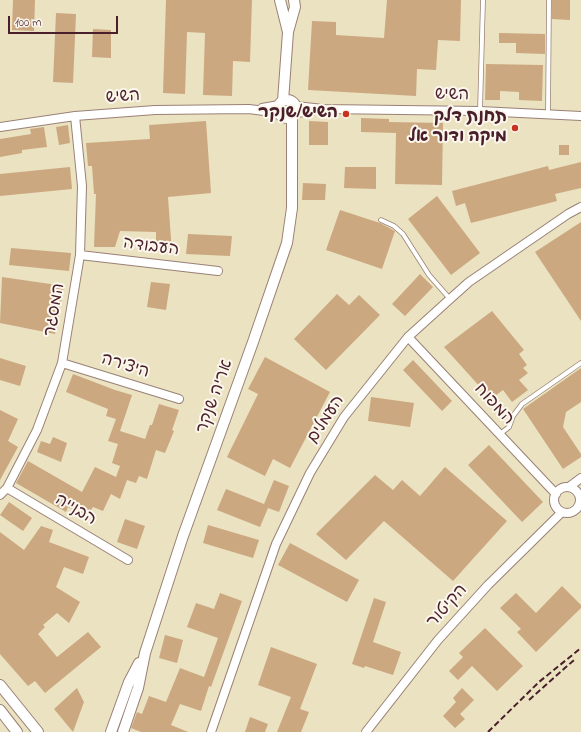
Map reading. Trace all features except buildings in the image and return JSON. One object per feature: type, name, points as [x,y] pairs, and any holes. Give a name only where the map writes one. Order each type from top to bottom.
[{"type":"street","name":"אריה שנקר","points":[[280,2],[288,32]]},
{"type":"street","name":"אריה שנקר","points":[[123,732],[138,688],[145,653],[183,536],[254,342],[287,243],[292,208],[292,147],[288,109],[287,61],[288,32],[295,3]]},
{"type":"street","name":"השיש","points":[[0,127],[75,116],[156,110],[323,109],[480,111],[581,116]]},
{"type":"street","name":"המסגר","points":[[0,495],[7,488],[37,430],[62,363],[80,255],[82,186],[75,116]]},
{"type":"street","name":"העמלים","points":[[211,732],[262,580],[291,512],[310,473],[344,417],[408,337],[469,282],[568,214],[581,207]]},
{"type":"street","name":"העבודה","points":[[80,255],[218,271]]},
{"type":"street","name":"המפוח","points":[[408,337],[556,494]]},
{"type":"street","name":"היצירה","points":[[62,363],[179,399]]},
{"type":"street","points":[[569,487],[580,494],[580,503],[575,510],[566,513],[562,512],[556,506],[554,498],[562,488],[569,487],[581,478]]},
{"type":"street","name":"הבנייה","points":[[7,488],[128,560]]},
{"type":"street","name":"הקיטור","points":[[366,732],[443,635],[493,580],[562,512]]},
{"type":"street","name":"אריה שנקר","points":[[111,732],[129,682],[145,653]]},
{"type":"street","points":[[0,685],[38,732]]},
{"type":"street","points":[[0,710],[18,732]]},
{"type":"lane","points":[[480,111],[483,0]]},
{"type":"lane","points":[[548,115],[549,0]]},
{"type":"lane","points":[[280,2],[284,8],[295,3]]},
{"type":"lane","points":[[381,220],[394,226],[403,234],[426,270],[450,299]]},
{"type":"lane","points":[[500,435],[509,427],[513,416],[522,404],[581,363]]},
{"type":"railway","points":[[488,732],[539,682],[581,648]]},
{"type":"railway","points":[[529,700],[574,660]]},
{"type":"place","name":"השיש/שנקר","points":[[346,114]]},
{"type":"place","name":"תחנת דלק מיקה ודור אל","points":[[515,128]]}]
